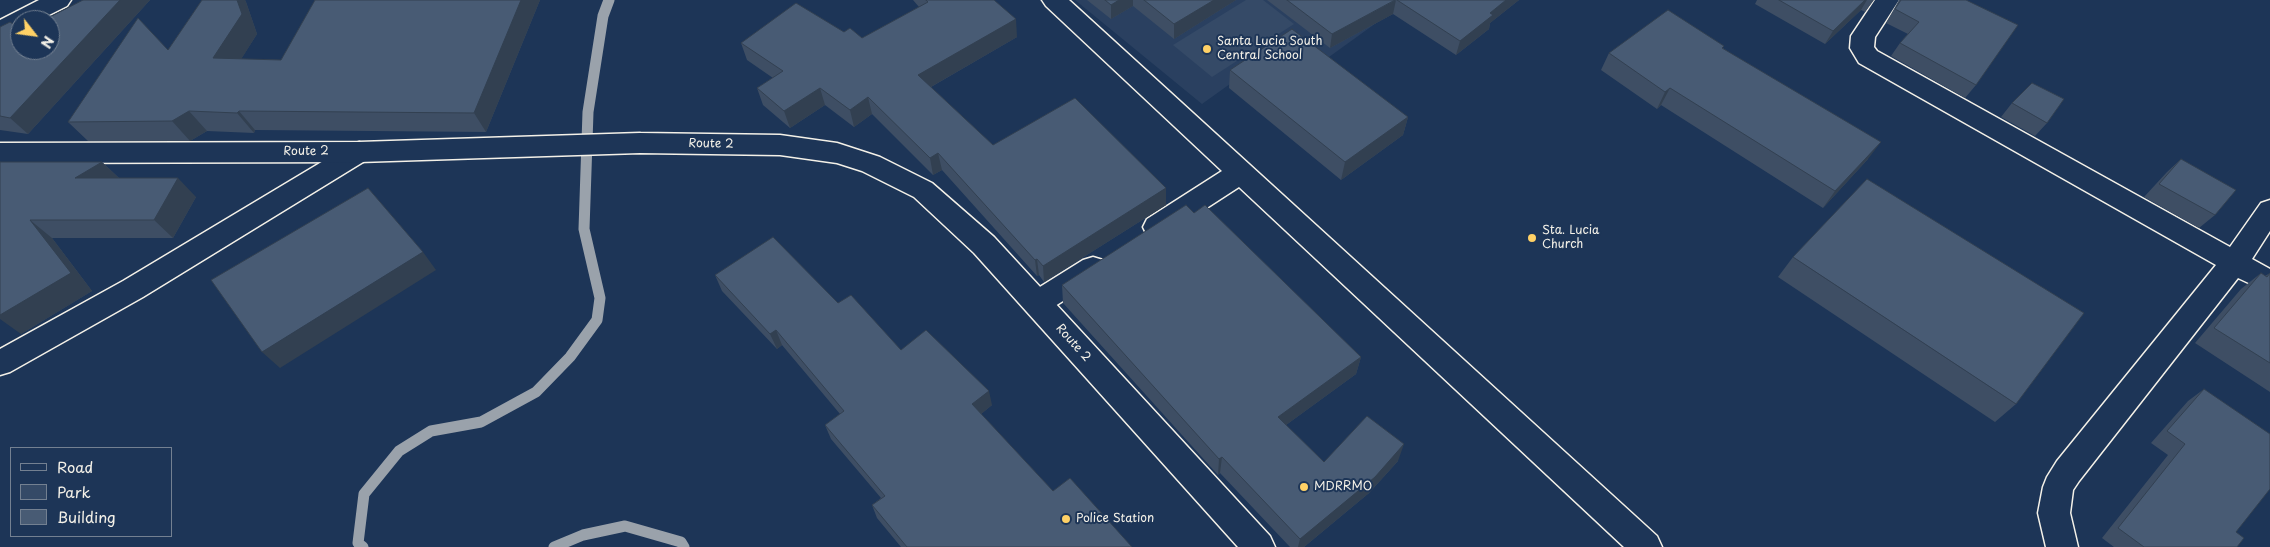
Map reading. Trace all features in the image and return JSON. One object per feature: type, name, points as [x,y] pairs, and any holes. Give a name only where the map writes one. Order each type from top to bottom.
[{"type":"main road","points":[[0,30],[60,0]]},
{"type":"main road","points":[[1054,0],[1645,547]]},
{"type":"main road","points":[[1887,0],[1863,36],[1862,48],[1868,58],[2270,282]]},
{"type":"main road","name":"Route 2","points":[[0,153],[359,152],[640,143],[780,145],[836,153],[871,164],[923,190],[984,245],[1259,547]]},
{"type":"main road","points":[[0,363],[133,289],[359,152]]},
{"type":"main road","points":[[1135,241],[1240,172]]},
{"type":"main road","points":[[2062,547],[2054,513],[2058,487],[2068,471],[2234,263],[2270,210]]},
{"type":"main road","points":[[1037,304],[1110,256]]},
{"type":"shaded area","name":"Santa Lucia South Central School","points":[[1075,0],[1408,0],[1329,57],[1290,41],[1202,104]]},
{"type":"green space","points":[[1246,0],[1263,0],[1294,24],[1212,77],[1173,45]]},
{"type":"building","points":[[83,0],[120,0],[10,118],[0,116],[0,27],[10,22],[10,60],[60,60],[60,12]]},
{"type":"building","points":[[202,0],[237,0],[242,14],[213,58],[281,60],[315,0],[521,0],[474,113],[239,111],[237,113],[189,111],[172,121],[68,122],[138,18],[168,50]]},
{"type":"building","points":[[926,0],[994,0],[1016,19],[918,75],[993,145],[1075,98],[1166,188],[1043,266],[1037,259],[1035,260],[938,153],[930,158],[868,97],[850,110],[820,88],[784,111],[757,88],[783,71],[741,43],[796,3],[844,32],[850,28],[862,38],[928,2]]},
{"type":"building","points":[[1105,0],[1119,0],[1111,5]]},
{"type":"building","points":[[1144,0],[1214,0],[1174,24]]},
{"type":"building","points":[[1287,0],[1395,0],[1332,34]]},
{"type":"building","points":[[1397,0],[1506,0],[1490,13],[1493,15],[1460,41]]},
{"type":"building","points":[[1779,0],[1865,0],[1833,31]]},
{"type":"building","points":[[1901,0],[1966,0],[2018,25],[1976,85],[1900,43],[1919,22],[1895,9]]},
{"type":"building","points":[[1668,10],[1724,46],[1722,48],[1881,142],[1835,191],[1670,88],[1665,92],[1609,53]]},
{"type":"building","points":[[1292,29],[1408,117],[1345,162],[1230,70]]},
{"type":"building","points":[[2032,83],[2064,99],[2047,123],[2012,103]]},
{"type":"building","points":[[2181,159],[2236,190],[2215,215],[2159,184]]},
{"type":"building","points":[[0,162],[102,162],[75,178],[178,178],[154,220],[30,220],[71,273],[0,315]]},
{"type":"building","points":[[1867,179],[2084,313],[2016,404],[1793,257]]},
{"type":"building","points":[[368,188],[423,252],[262,352],[211,280]]},
{"type":"building","points":[[1186,205],[1194,213],[1205,205],[1361,357],[1278,417],[1324,462],[1367,416],[1404,444],[1375,477],[1300,539],[1222,457],[1219,459],[1062,285]]},
{"type":"building","points":[[773,237],[838,303],[851,295],[901,350],[926,330],[989,391],[972,404],[1053,491],[1070,478],[1132,547],[907,547],[872,505],[885,496],[825,425],[844,411],[776,330],[770,334],[715,275]]},
{"type":"building","points":[[2261,273],[2267,277],[2270,273],[2270,363],[2214,328]]},
{"type":"building","points":[[2204,389],[2270,434],[2270,489],[2236,532],[2244,538],[2237,547],[2144,547],[2118,528],[2185,444],[2167,431]]},
{"type":"waterway","points":[[363,547],[358,543],[364,494],[399,451],[431,431],[481,422],[536,392],[570,357],[597,320],[600,298],[584,229],[588,112],[603,16],[609,0]]},
{"type":"waterway","points":[[554,547],[583,535],[625,526],[681,542],[684,547]]},
{"type":"place","name":"Santa Lucia South Central School","points":[[1207,49]]},
{"type":"place","name":"Sta. Lucia Church","points":[[1532,238]]},
{"type":"place","name":"MDRRMO","points":[[1304,487]]},
{"type":"place","name":"Police Station","points":[[1066,519]]}]
